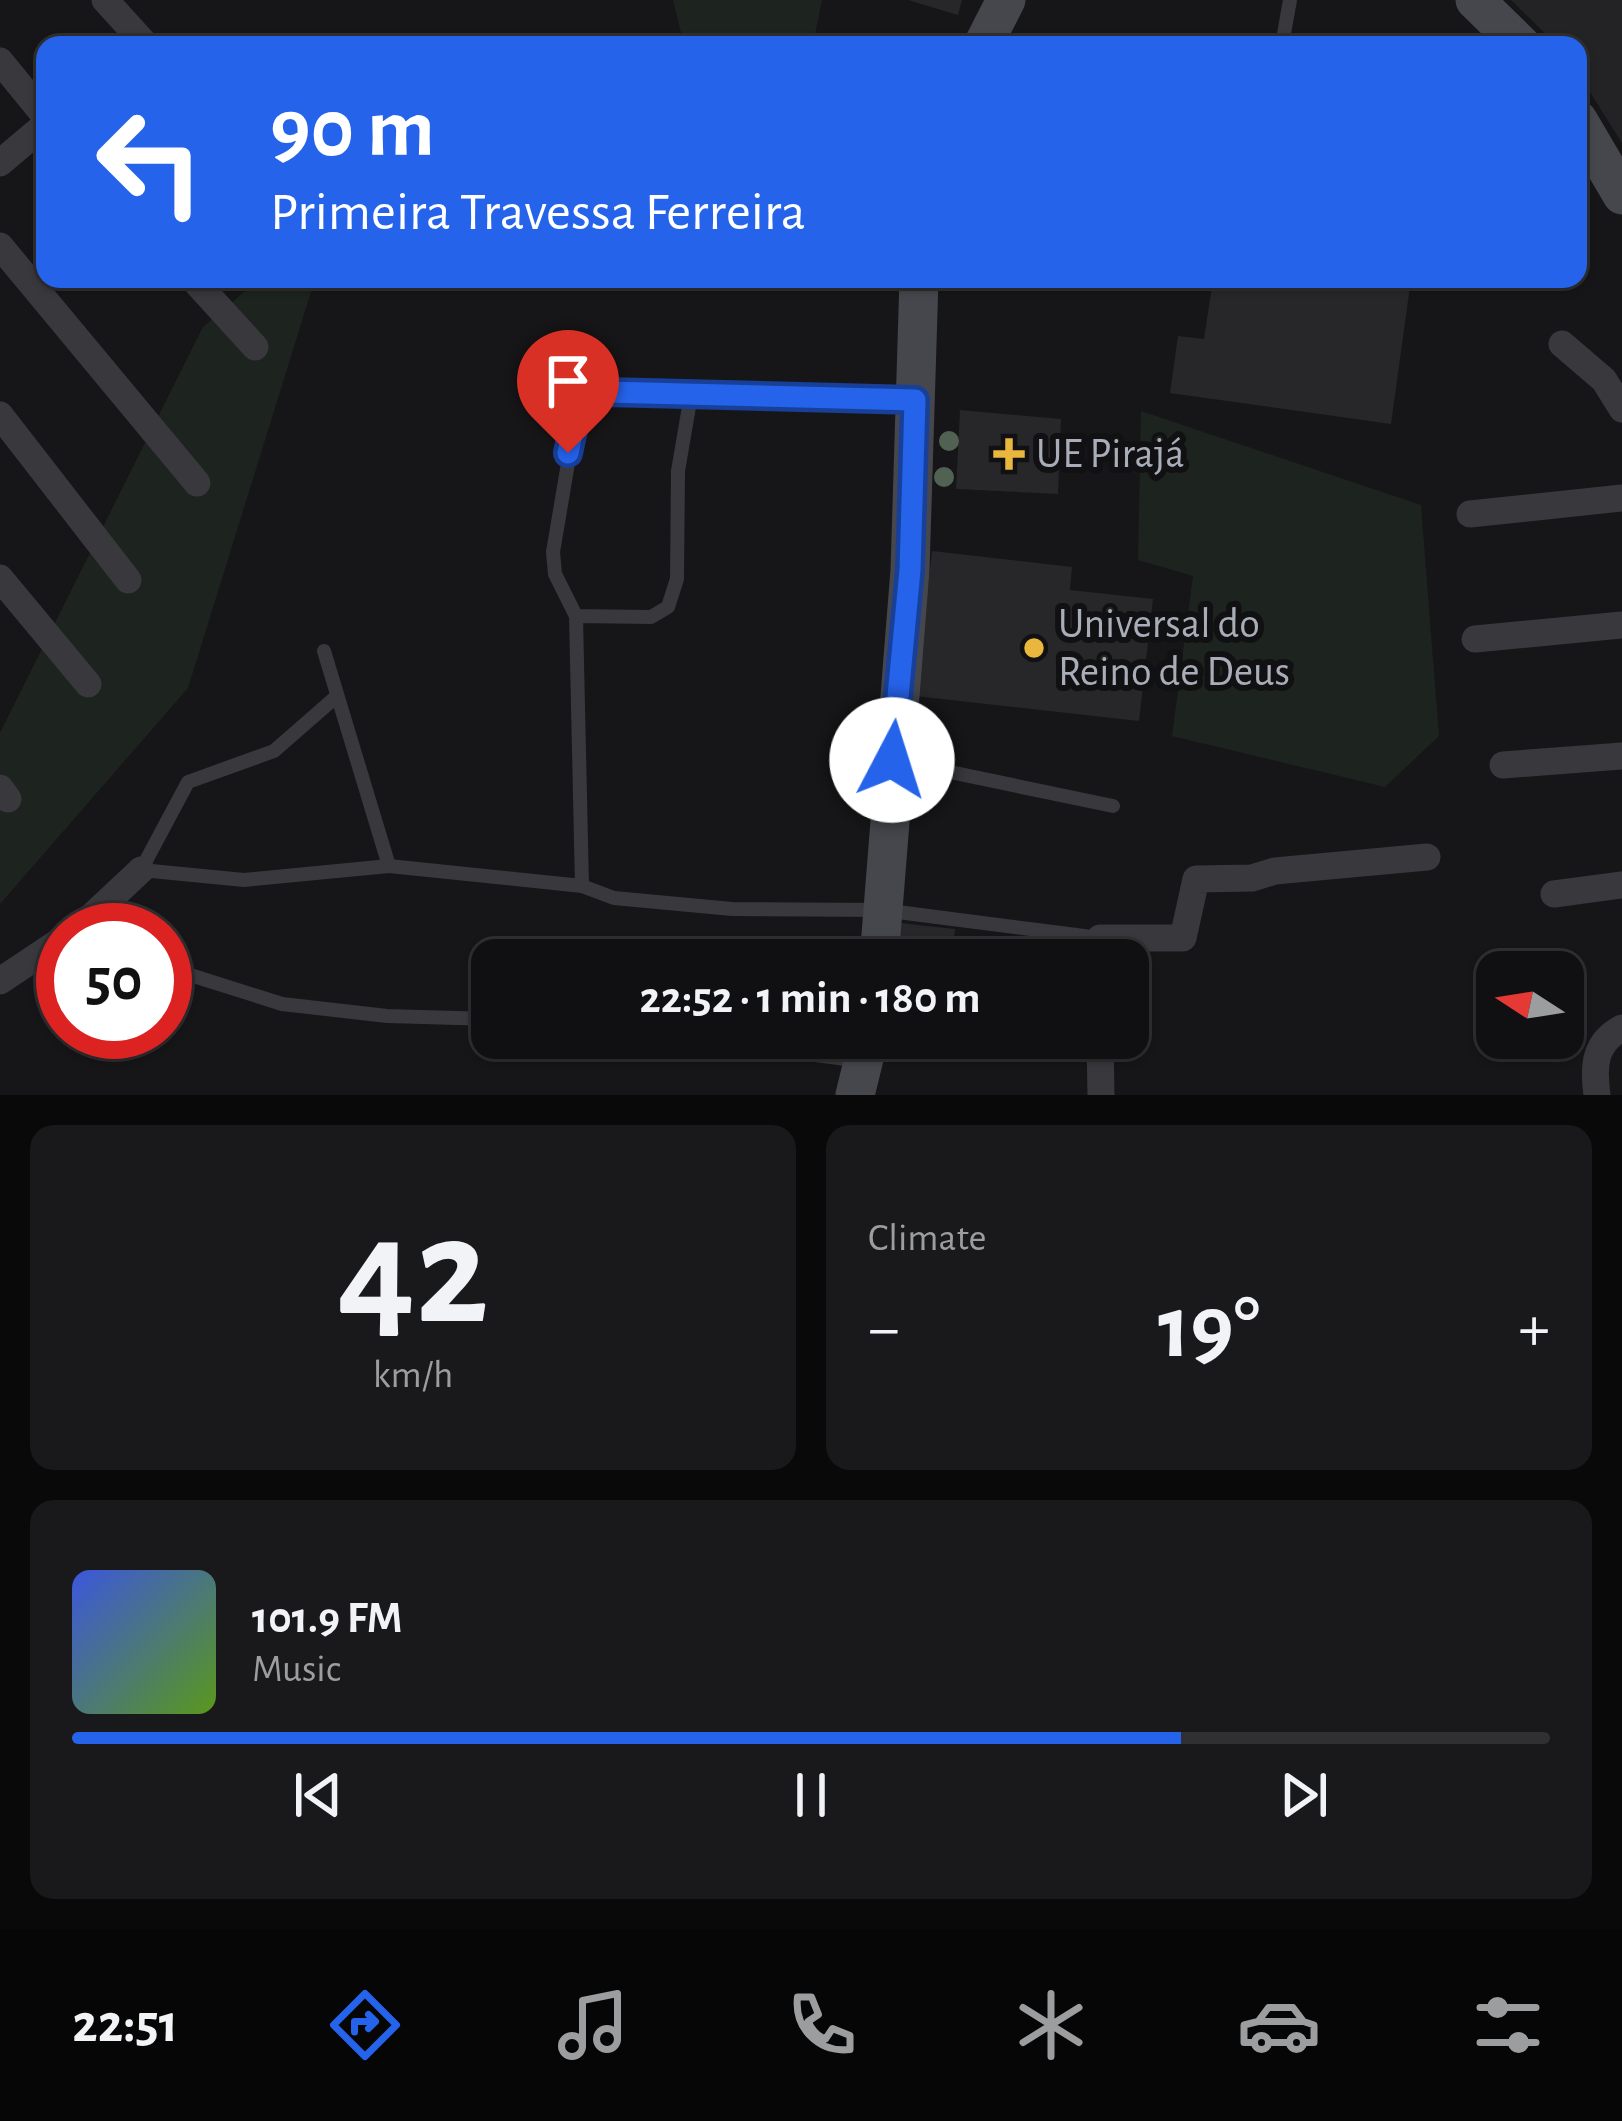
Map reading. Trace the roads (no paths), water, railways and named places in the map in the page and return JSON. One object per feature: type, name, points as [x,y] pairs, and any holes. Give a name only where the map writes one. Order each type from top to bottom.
[{"type":"main road","points":[[988,36],[1006,0]]},
{"type":"main road","points":[[1475,0],[1513,36]]},
{"type":"main road","points":[[1587,135],[1622,195]]},
{"type":"main road","points":[[880,939],[910,570],[919,288]]},
{"type":"street","points":[[105,0],[138,36]]},
{"type":"street","points":[[0,61],[36,105]]},
{"type":"street","points":[[0,163],[36,133]]},
{"type":"street","points":[[0,246],[197,483]]},
{"type":"street","points":[[201,288],[255,347]]},
{"type":"street","points":[[1562,344],[1604,380],[1622,410]]},
{"type":"street","points":[[0,415],[128,580]]},
{"type":"street","points":[[1470,514],[1622,498]]},
{"type":"street","points":[[0,578],[88,684]]},
{"type":"street","points":[[1474,639],[1622,625]]},
{"type":"street","points":[[1503,765],[1622,756]]},
{"type":"street","points":[[1149,943],[1183,938],[1196,880],[1427,857]]},
{"type":"street","points":[[107,903],[141,870]]},
{"type":"street","points":[[1554,893],[1622,885]]},
{"type":"street","points":[[0,981],[36,958]]},
{"type":"street","points":[[1596,1084],[1602,1043],[1622,1028]]},
{"type":"street","points":[[1100,1059],[1100,1095]]},
{"type":"lane","points":[[1284,36],[1290,0]]},
{"type":"lane","points":[[582,886],[576,616],[555,574],[553,552],[576,416],[591,397],[606,392],[915,400]]},
{"type":"lane","points":[[576,616],[651,617],[668,608],[677,579],[677,471],[691,395]]},
{"type":"lane","points":[[324,651],[389,866]]},
{"type":"lane","points":[[337,696],[274,751],[188,782],[141,870],[244,880],[389,866],[582,886],[614,898],[732,909],[882,910],[1044,939]]},
{"type":"lane","points":[[892,760],[1113,806]]},
{"type":"lane","points":[[192,976],[282,1004],[387,1016],[471,1018]]},
{"type":"lane","points":[[825,1059],[863,1065]]},
{"type":"place","name":"UE Pirajá","points":[[1009,454]]},
{"type":"place","name":"Universal do Reino de Deus","points":[[1034,648]]}]
